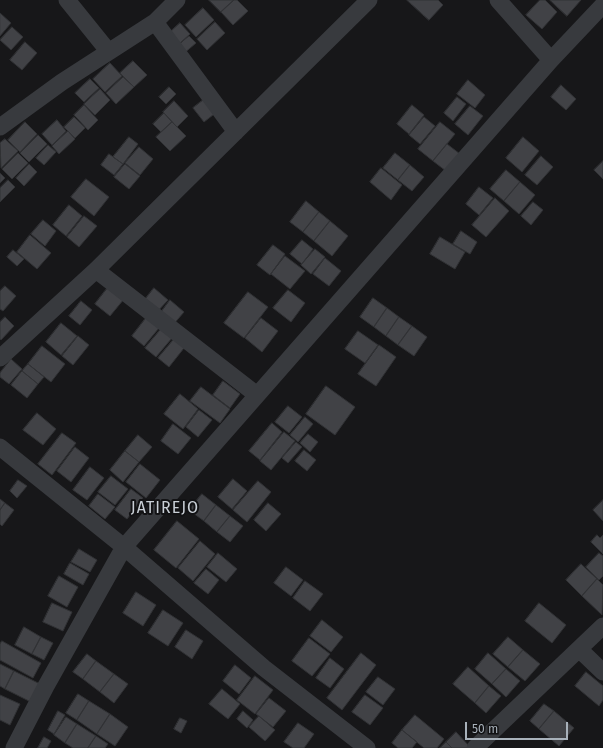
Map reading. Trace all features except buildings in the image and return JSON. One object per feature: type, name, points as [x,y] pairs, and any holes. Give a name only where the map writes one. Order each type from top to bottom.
[{"type":"street","points":[[67,0],[109,52]]},
{"type":"street","points":[[0,127],[62,82],[154,22],[177,0]]},
{"type":"street","points":[[0,358],[96,270],[369,0]]},
{"type":"street","points":[[498,0],[551,60]]},
{"type":"street","points":[[14,748],[46,686],[124,547],[551,60],[603,5]]},
{"type":"street","points":[[154,22],[236,132]]},
{"type":"street","points":[[96,270],[257,395]]},
{"type":"street","points":[[0,447],[124,547],[264,668],[366,748]]},
{"type":"street","points":[[475,748],[603,626]]},
{"type":"street","points":[[579,649],[603,672]]},
{"type":"district","name":"JATIREJO","points":[[165,509]]}]
